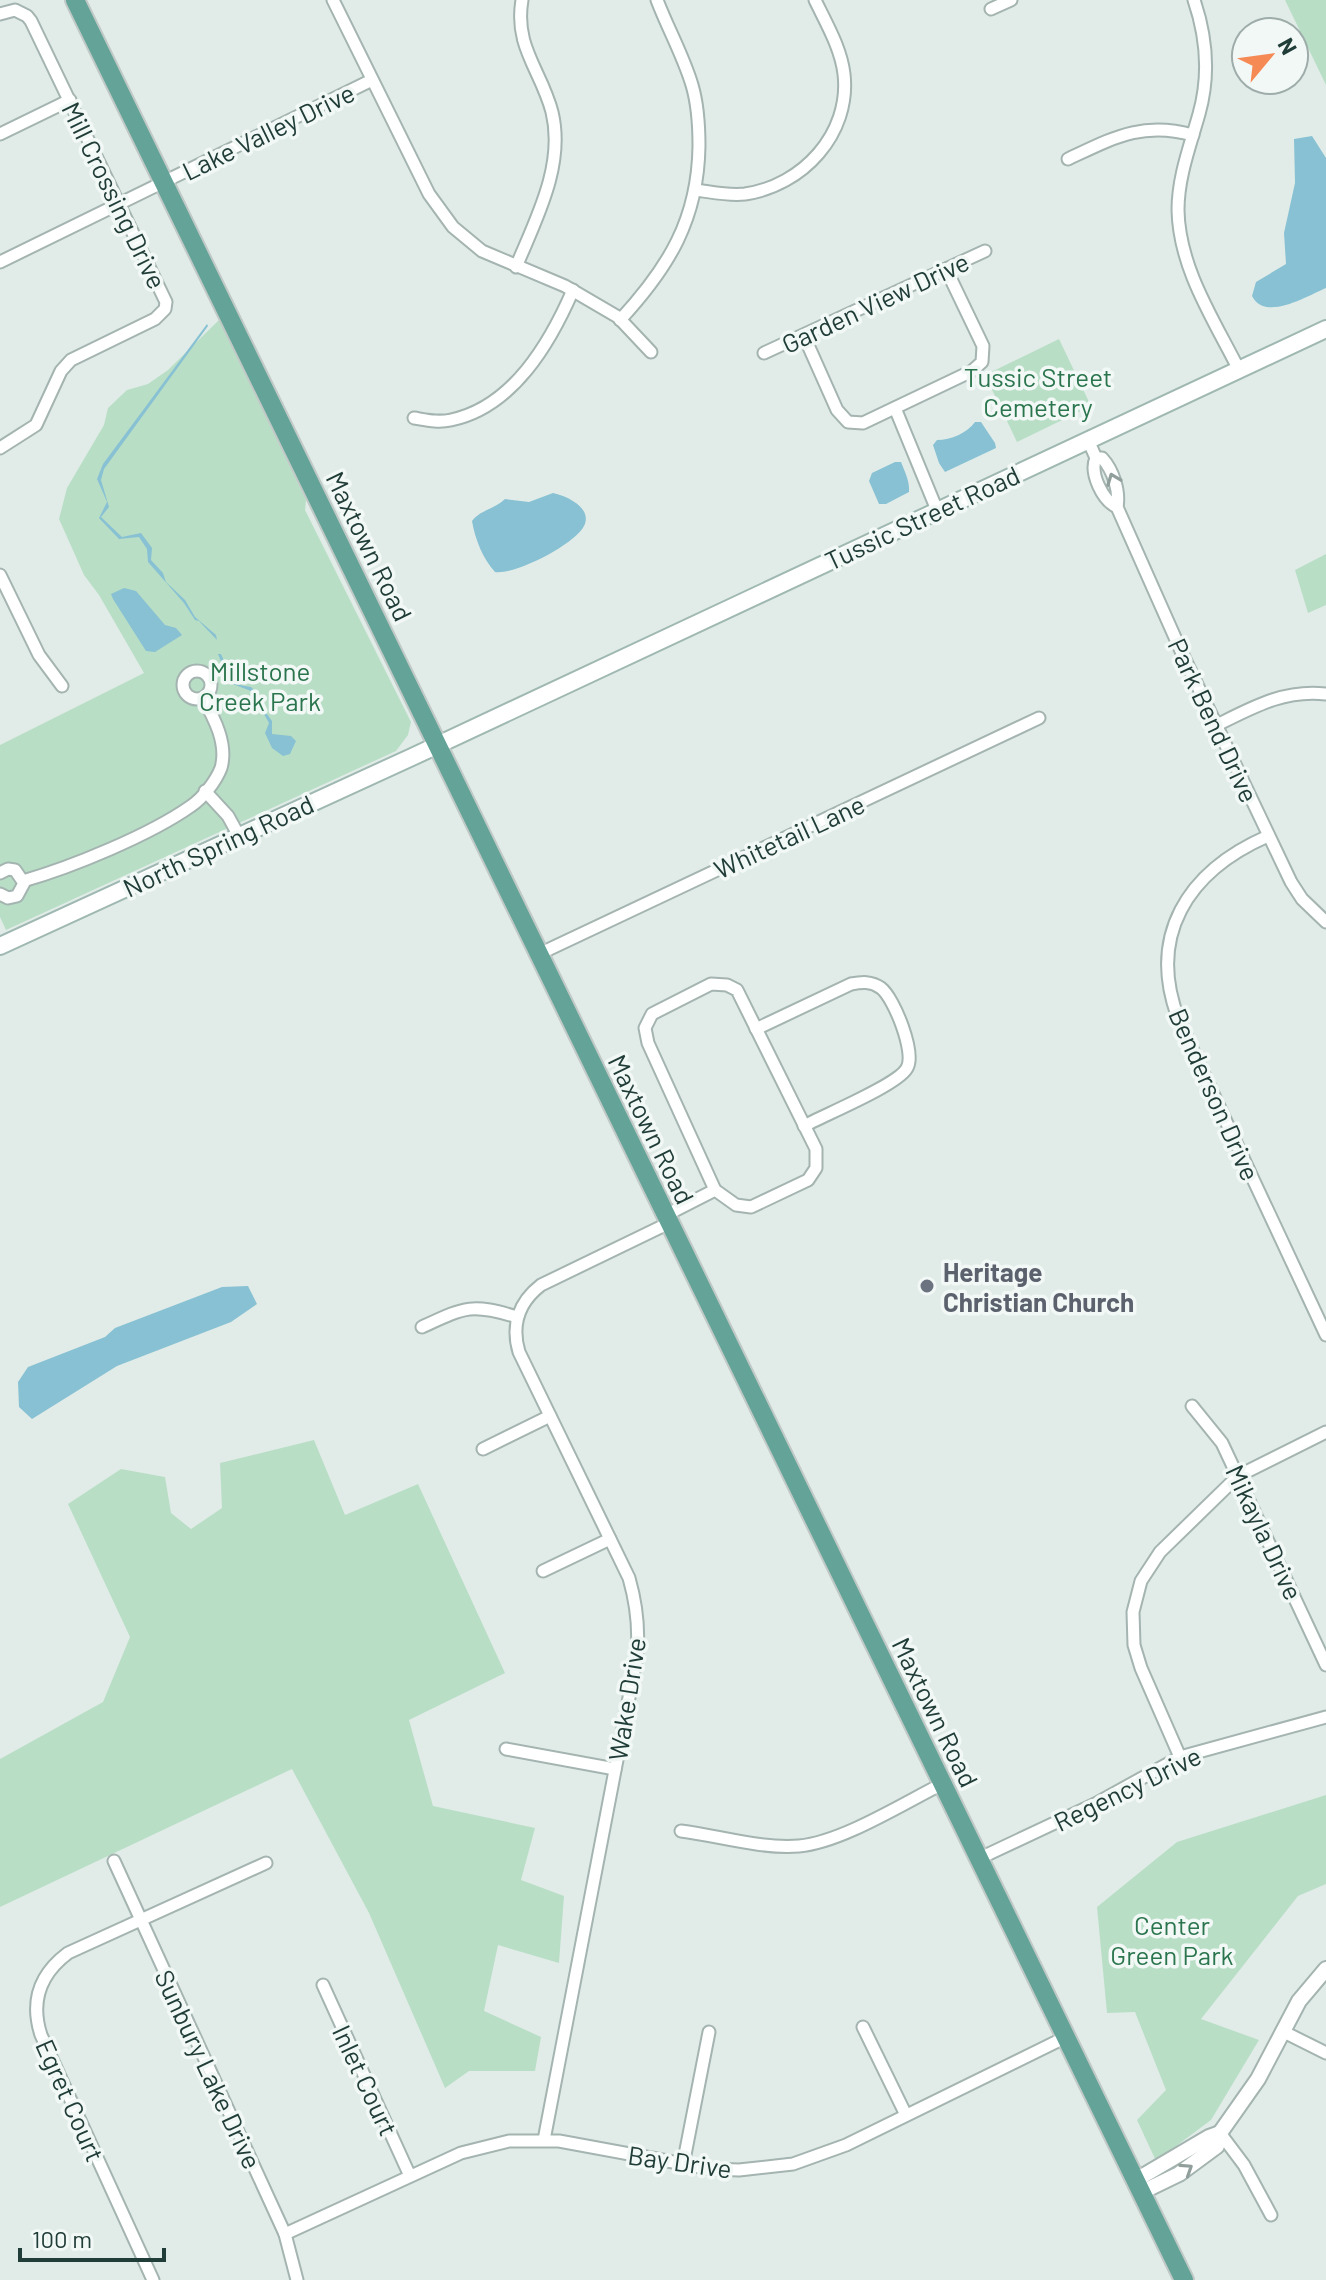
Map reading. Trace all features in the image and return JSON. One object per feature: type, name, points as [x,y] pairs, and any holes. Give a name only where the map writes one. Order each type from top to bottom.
[{"type":"main road","name":"Maxtown Road","points":[[75,0],[1184,2280]]},
{"type":"main road","name":"Tussic Street Road","points":[[436,745],[1326,329]]},
{"type":"main road","name":"North Spring Road","points":[[0,946],[436,745]]},
{"type":"street","points":[[333,0],[429,194],[442,214],[482,251],[573,290],[620,320],[651,352]]},
{"type":"street","points":[[516,267],[547,189],[555,157],[551,109],[522,40],[522,0]]},
{"type":"street","points":[[620,320],[667,262],[687,218],[698,178],[699,125],[696,103],[682,57],[657,0]]},
{"type":"street","points":[[696,190],[733,195],[764,190],[792,178],[817,157],[826,144],[843,101],[844,72],[834,40],[815,0]]},
{"type":"street","points":[[991,9],[1011,0]]},
{"type":"street","points":[[1194,0],[1207,53],[1204,93],[1179,189],[1179,218],[1183,246],[1193,277],[1239,370]]},
{"type":"street","name":"Mill Crossing Drive","points":[[0,14],[21,12],[31,21],[165,295],[165,309],[155,319],[71,360],[61,371],[36,425],[0,448]]},
{"type":"street","name":"Lake Valley Drive","points":[[0,262],[372,80]]},
{"type":"street","points":[[0,134],[70,100]]},
{"type":"street","points":[[1068,159],[1130,132],[1162,129],[1193,135]]},
{"type":"street","name":"Garden View Drive","points":[[764,353],[985,251]]},
{"type":"street","points":[[804,336],[837,410],[848,422],[863,423],[895,408],[972,371],[982,362],[983,346],[946,269]]},
{"type":"street","points":[[414,418],[452,420],[488,404],[510,387],[543,349],[573,290]]},
{"type":"street","points":[[895,408],[937,510]]},
{"type":"street","name":"Park Bend Drive","points":[[1088,440],[1096,458],[1102,458],[1107,463],[1118,493],[1117,507],[1268,836],[1302,899],[1326,922]]},
{"type":"street","points":[[0,575],[39,655],[62,686]]},
{"type":"street","points":[[1217,725],[1287,694],[1326,694]]},
{"type":"street","points":[[23,881],[60,869],[163,823],[195,804],[221,766],[217,724],[203,698]]},
{"type":"street","name":"Whitetail Lane","points":[[539,954],[1039,718]]},
{"type":"street","points":[[205,791],[228,816],[239,836]]},
{"type":"street","name":"Benderson Drive","points":[[1268,836],[1217,864],[1196,885],[1172,934],[1168,980],[1180,1023],[1326,1335]]},
{"type":"street","points":[[0,873],[15,870],[23,881],[22,891],[17,896],[8,898],[0,894]]},
{"type":"street","points":[[756,1029],[851,984],[867,982],[882,989],[894,1006],[910,1050],[908,1067],[895,1080],[804,1126]]},
{"type":"street","points":[[711,984],[727,985],[737,990],[804,1126],[816,1149],[816,1168],[808,1180],[751,1207],[736,1205],[715,1190],[648,1043],[645,1028],[652,1014],[711,984]]},
{"type":"street","points":[[422,1327],[453,1312],[476,1307],[517,1317],[526,1298],[541,1285],[667,1219],[715,1190]]},
{"type":"street","name":"Wake Drive","points":[[517,1317],[515,1329],[519,1352],[629,1578],[638,1629],[636,1661],[544,2140]]},
{"type":"street","name":"Mikayla Drive","points":[[1192,1406],[1222,1443],[1326,1665]]},
{"type":"street","points":[[483,1449],[550,1416]]},
{"type":"street","points":[[1180,1757],[1138,1660],[1133,1630],[1136,1597],[1149,1566],[1238,1476],[1326,1432]]},
{"type":"street","points":[[543,1571],[610,1539]]},
{"type":"street","name":"Regency Drive","points":[[978,1859],[1095,1804],[1180,1757],[1326,1717]]},
{"type":"street","points":[[506,1749],[615,1769]]},
{"type":"street","points":[[681,1831],[779,1846],[807,1845],[834,1837],[942,1784]]},
{"type":"street","name":"Sunbury Lake Drive","points":[[114,1861],[285,2234],[297,2280]]},
{"type":"street","name":"Egret Court","points":[[153,2280],[41,2035],[36,2016],[39,1989],[48,1971],[68,1953],[266,1863]]},
{"type":"street","points":[[1139,2186],[1209,2137],[1220,2133],[1251,2091],[1299,2001],[1326,1969]]},
{"type":"street","name":"Inlet Court","points":[[323,1985],[410,2176]]},
{"type":"street","points":[[863,2027],[906,2115]]},
{"type":"street","points":[[1282,2031],[1326,2053]]},
{"type":"street","points":[[683,2165],[709,2032]]},
{"type":"street","name":"Bay Drive","points":[[285,2234],[461,2153],[494,2143],[544,2140],[683,2165],[739,2170],[793,2164],[833,2151],[1066,2037]]},
{"type":"street","points":[[1220,2133],[1244,2165],[1271,2215]]},
{"type":"green space","points":[[1285,0],[1326,0],[1326,85],[1310,52],[1310,16],[1293,16]]},
{"type":"green space","name":"Millstone Creek Park","points":[[219,320],[306,500],[305,510],[411,722],[408,735],[396,751],[6,930],[0,917],[0,745],[144,673],[84,575],[59,519],[67,488],[104,425],[108,408],[127,390],[148,384],[168,370]]},
{"type":"green space","name":"Tussic Street Cemetery","points":[[1059,339],[1091,406],[1017,442],[985,375]]},
{"type":"green space","points":[[1326,554],[1326,605],[1308,613],[1295,570]]},
{"type":"green space","points":[[314,1440],[345,1515],[418,1484],[505,1673],[409,1720],[433,1806],[535,1828],[521,1880],[564,1896],[559,1963],[498,1945],[484,2011],[541,2037],[535,2071],[469,2071],[445,2088],[369,1913],[292,1769],[0,1907],[0,1759],[103,1702],[130,1637],[68,1504],[121,1469],[165,1477],[171,1513],[191,1529],[222,1508],[220,1463]]},
{"type":"green space","name":"Center Green Park","points":[[1326,1795],[1326,1884],[1298,1896],[1201,2019],[1259,2040],[1211,2120],[1156,2161],[1137,2120],[1166,2090],[1135,2012],[1107,2013],[1097,1907],[1177,1842]]},
{"type":"water","points":[[1312,136],[1326,158],[1326,288],[1287,305],[1266,307],[1252,296],[1256,282],[1286,264],[1284,233],[1295,183],[1294,139]]},
{"type":"water","points":[[207,324],[104,469],[101,480],[109,507],[101,517],[122,537],[141,533],[152,548],[151,560],[163,573],[166,582],[185,600],[195,617],[216,635],[217,640],[195,620],[148,562],[147,549],[139,537],[119,539],[99,518],[107,502],[97,479],[103,464]]},
{"type":"water","points":[[975,422],[981,422],[996,448],[945,472],[933,445],[937,440],[963,433]]},
{"type":"water","points":[[901,462],[909,492],[886,504],[879,504],[869,481],[872,473]]},
{"type":"water","points":[[553,493],[582,508],[586,520],[584,526],[569,541],[544,557],[516,569],[495,572],[480,548],[472,521],[505,499],[529,502]]},
{"type":"water","points":[[124,588],[136,591],[165,625],[176,628],[182,635],[155,652],[146,651],[111,594]]},
{"type":"water","points":[[218,654],[221,654],[234,684],[251,687],[262,698],[264,710],[272,721],[272,734],[291,736],[296,741],[290,754],[283,756],[272,748],[265,733],[269,723],[251,691],[230,683]]},
{"type":"water","points":[[248,1286],[257,1304],[231,1322],[117,1366],[32,1419],[19,1407],[18,1382],[28,1367],[105,1337],[115,1328],[222,1287]]},
{"type":"place","name":"Heritage Christian Church","points":[[927,1286]]}]
